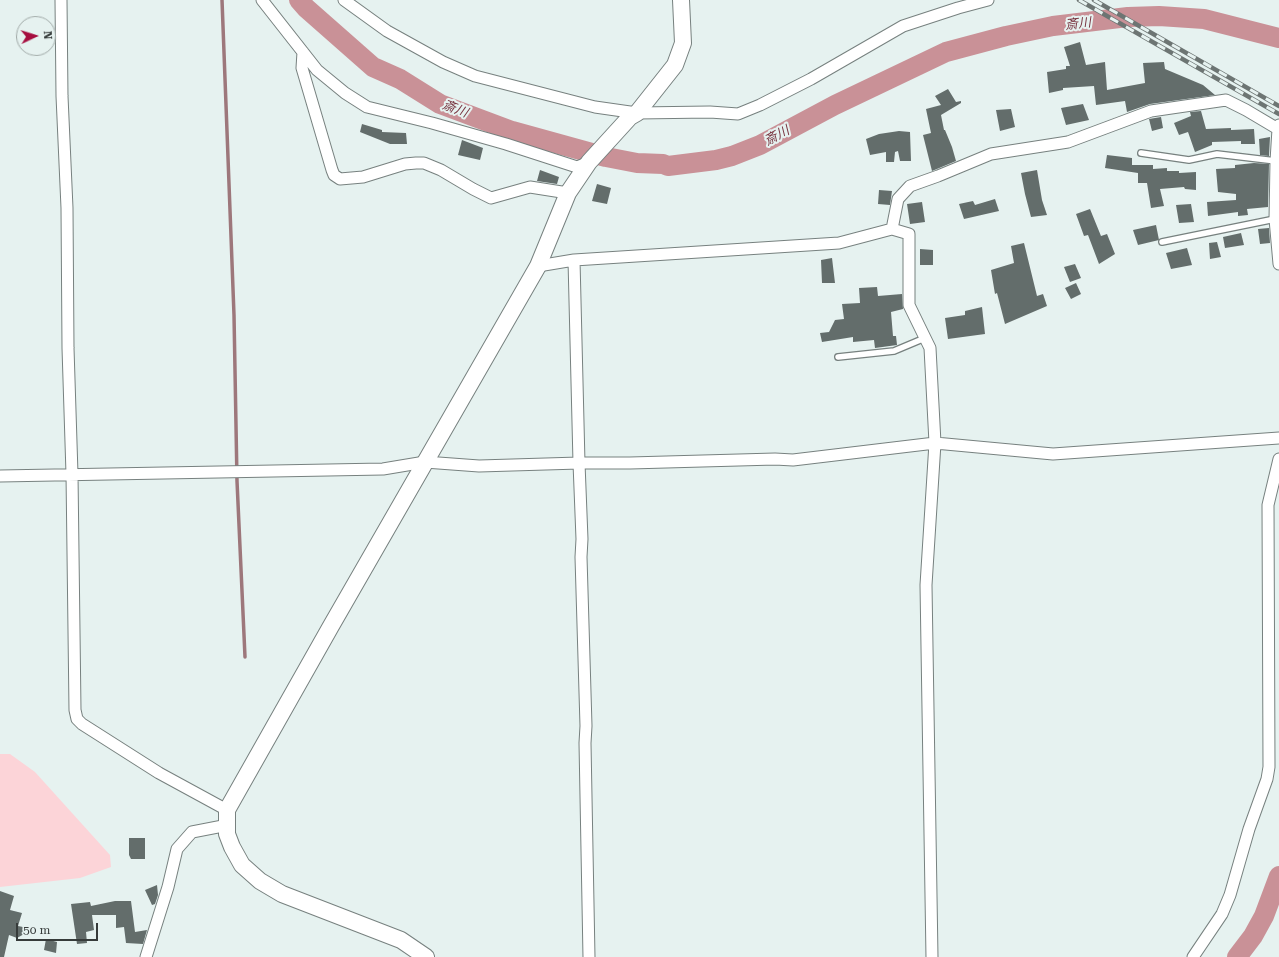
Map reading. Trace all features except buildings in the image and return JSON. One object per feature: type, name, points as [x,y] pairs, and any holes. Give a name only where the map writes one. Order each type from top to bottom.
[{"type":"street","points":[[61,0],[72,474],[75,702],[77,718],[82,724],[227,817]]},
{"type":"street","points":[[262,0],[317,70],[339,88],[367,107],[484,138],[577,167],[589,162]]},
{"type":"street","points":[[344,0],[387,31],[443,62],[475,76],[595,107],[634,115],[710,112],[738,114],[760,105],[810,79],[903,26],[988,0]]},
{"type":"street","points":[[426,957],[401,940],[282,894],[260,881],[242,865],[230,841],[227,817],[425,462],[538,266],[568,194],[589,162],[634,115],[676,65],[683,43],[681,0]]},
{"type":"street","points":[[303,52],[302,68],[332,170],[334,175],[340,179],[363,177],[405,164],[424,163],[441,170],[473,190],[491,198],[530,187],[568,194]]},
{"type":"street","points":[[892,230],[898,199],[910,186],[991,154],[1068,142],[1151,112],[1226,100],[1278,127],[1275,219],[1279,264]]},
{"type":"street","points":[[538,266],[574,260],[839,243],[892,230],[909,234],[909,305],[930,348],[935,443],[926,585],[932,957]]},
{"type":"street","points":[[574,260],[582,539],[589,957]]},
{"type":"street","points":[[0,476],[383,469],[425,462],[479,466],[775,459],[793,460],[935,443],[1053,454],[1279,438]]},
{"type":"street","points":[[1193,957],[1222,914],[1230,895],[1249,829],[1267,779],[1269,767],[1268,506],[1279,459]]},
{"type":"street","points":[[146,957],[168,887],[177,848],[192,832],[227,817]]},
{"type":"lane","points":[[1141,153],[1189,160],[1216,154],[1276,161]]},
{"type":"lane","points":[[1162,242],[1275,219]]},
{"type":"lane","points":[[838,357],[894,351],[925,338]]},
{"type":"shaded area","points":[[0,754],[10,754],[35,772],[110,855],[111,867],[80,878],[0,887]]},
{"type":"waterway","points":[[222,0],[234,315],[237,481],[245,657]]},
{"type":"waterway","name":"斎川","points":[[299,0],[306,8],[373,67],[400,79],[440,104],[512,131],[606,157],[637,163],[663,164],[668,166],[716,160],[732,156],[760,145],[835,105],[946,52],[1006,36],[1053,26],[1128,17],[1159,16],[1204,19],[1279,38]]},
{"type":"waterway","points":[[1237,957],[1253,936],[1264,916],[1279,876]]},
{"type":"railway","points":[[1079,0],[1279,114]]},
{"type":"railway","points":[[1094,0],[1279,106]]}]
